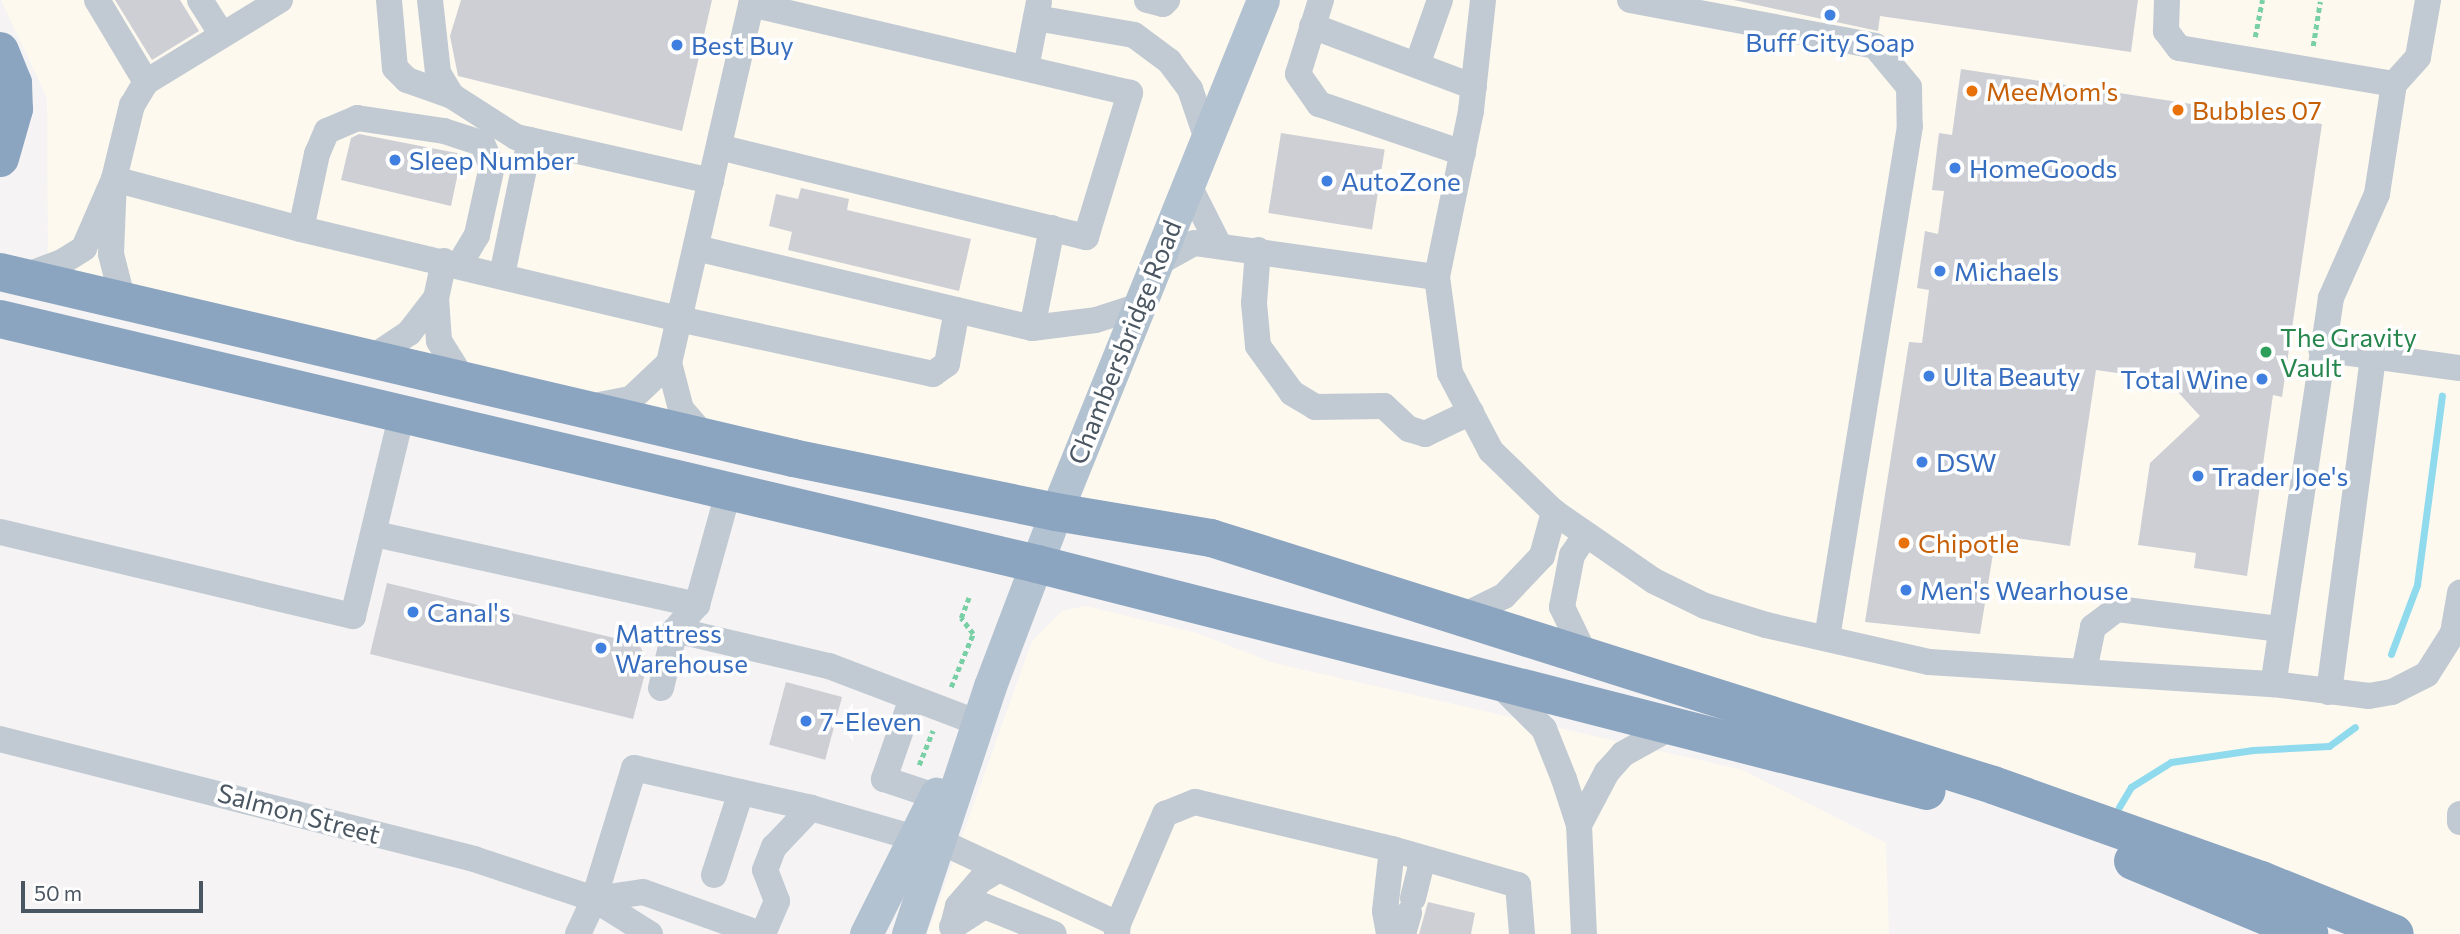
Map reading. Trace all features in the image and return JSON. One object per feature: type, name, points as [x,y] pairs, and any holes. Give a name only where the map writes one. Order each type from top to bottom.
[{"type":"highway","points":[[0,51],[13,83],[14,109],[0,158]]},
{"type":"highway","points":[[10,275],[706,438],[1056,512],[1211,538],[1993,785],[2260,880],[2395,934]]},
{"type":"highway","points":[[0,319],[402,413],[727,493],[1037,564],[1984,807],[2259,920],[2309,934]]},
{"type":"main road","name":"Chambersbridge Road","points":[[866,934],[926,840],[1263,0]]},
{"type":"main road","name":"Chambersbridge Road","points":[[908,934],[935,796],[990,686]]},
{"type":"street","points":[[97,0],[146,82]]},
{"type":"street","points":[[200,0],[222,35]]},
{"type":"street","points":[[10,275],[62,262],[84,248],[114,179],[132,105],[146,82],[280,0]]},
{"type":"street","points":[[389,0],[395,68],[407,80],[453,96],[516,137],[711,181]]},
{"type":"street","points":[[430,0],[438,73],[453,96]]},
{"type":"street","points":[[1147,0],[1163,4],[1167,0]]},
{"type":"street","points":[[1321,0],[1298,74],[1319,104],[1463,153]]},
{"type":"street","points":[[1417,65],[1440,0]]},
{"type":"street","points":[[1483,0],[1474,87],[1437,277],[1450,373],[1491,451],[1554,512],[1585,536],[1654,581],[1705,606],[1827,638],[1957,666],[2084,671],[2273,684],[2369,696],[2413,684],[2442,655],[2457,637],[2460,593]]},
{"type":"street","points":[[1630,0],[1875,46],[1909,87],[1910,126],[1827,638]]},
{"type":"street","points":[[2168,0],[2166,32],[2179,48],[2394,84]]},
{"type":"street","points":[[2273,684],[2320,349],[2336,281],[2377,194],[2394,84],[2418,57],[2428,0]]},
{"type":"street","points":[[706,438],[681,410],[669,363],[752,2],[1130,93],[1086,237],[719,147]]},
{"type":"street","points":[[1026,68],[1037,9],[1134,35],[1169,61],[1190,89],[1207,139]]},
{"type":"street","points":[[1312,26],[1474,87]]},
{"type":"street","points":[[301,229],[317,154],[327,131],[357,118],[444,131],[482,143],[492,166],[477,235],[451,263],[436,298],[409,333],[370,359]]},
{"type":"street","points":[[502,275],[530,140]]},
{"type":"street","points":[[114,179],[301,229],[680,319],[933,373],[947,364],[957,310]]},
{"type":"street","points":[[114,179],[111,254],[123,301]]},
{"type":"street","points":[[1188,184],[1219,245]]},
{"type":"street","points":[[1032,328],[1052,228]]},
{"type":"street","points":[[1156,264],[1194,243],[1437,277]]},
{"type":"street","points":[[696,248],[1032,328],[1096,320],[1139,306]]},
{"type":"street","points":[[1258,250],[1254,303],[1258,346],[1292,393],[1315,407],[1384,406],[1409,429],[1425,434],[1471,412]]},
{"type":"street","points":[[436,298],[439,341],[464,381]]},
{"type":"street","points":[[2320,349],[2460,368]]},
{"type":"street","points":[[2329,692],[2373,356]]},
{"type":"street","points":[[583,409],[631,399],[669,363]]},
{"type":"street","points":[[0,532],[353,616],[375,534],[402,413]]},
{"type":"street","points":[[661,688],[675,630],[697,605],[727,493]]},
{"type":"street","points":[[1459,618],[1504,596],[1542,556],[1554,512]]},
{"type":"street","points":[[375,534],[697,605]]},
{"type":"street","points":[[1585,536],[1572,555],[1562,607],[1586,657]]},
{"type":"street","points":[[2084,671],[2093,627],[2118,609],[2281,629]]},
{"type":"street","points":[[675,630],[829,666],[973,720]]},
{"type":"street","points":[[1496,681],[1544,729],[1579,825],[1585,934]]},
{"type":"street","points":[[912,698],[884,779],[935,796]]},
{"type":"street","points":[[1579,825],[1607,772],[1623,754],[1672,727]]},
{"type":"street","name":"Salmon Street","points":[[0,739],[474,859],[594,899],[650,934]]},
{"type":"street","points":[[578,934],[594,899],[634,768],[811,808],[926,840],[999,869],[1118,929],[1165,814],[1195,802],[1392,849],[1518,886],[1522,934]]},
{"type":"street","points":[[715,875],[741,792]]},
{"type":"street","points":[[762,934],[777,901],[765,870],[774,847],[811,808]]},
{"type":"street","points":[[2460,814],[2460,822]]},
{"type":"street","points":[[1389,934],[1385,911],[1392,849]]},
{"type":"street","points":[[1408,915],[1423,858]]},
{"type":"street","points":[[951,931],[958,906],[981,880],[999,869]]},
{"type":"street","name":"Salmon Street","points":[[594,899],[643,892],[762,934]]},
{"type":"street","points":[[951,931],[984,906],[1054,934]]},
{"type":"path","points":[[2254,46],[2262,0]]},
{"type":"path","points":[[2312,54],[2320,2]]},
{"type":"shaded area","points":[[1,0],[2460,0],[2460,934],[2395,934],[1211,538],[48,284],[47,98]]},
{"type":"shaded area","points":[[1086,606],[1197,633],[1274,663],[1743,770],[1886,843],[1889,934],[927,934],[1032,641],[1062,611]]},
{"type":"building","points":[[115,0],[180,0],[199,31],[152,60]]},
{"type":"building","points":[[461,0],[712,0],[682,131],[458,76],[450,36]]},
{"type":"building","points":[[1734,0],[2138,0],[2131,52],[1880,16],[1878,31]]},
{"type":"building","points":[[1961,69],[2322,124],[2282,397],[2273,395],[2247,576],[2194,568],[2196,553],[2138,545],[2150,463],[2200,416],[2167,380],[2096,370],[2070,546],[1996,535],[1980,634],[1865,622],[1909,342],[1922,343],[1929,290],[1917,288],[1925,231],[1938,234],[1944,191],[1932,190],[1939,133],[1952,135]]},
{"type":"building","name":"AutoZone","points":[[1281,133],[1385,149],[1372,229],[1268,213]]},
{"type":"building","points":[[359,134],[462,154],[451,206],[341,180],[351,138]]},
{"type":"building","points":[[801,188],[849,199],[847,210],[971,239],[959,291],[788,250],[792,232],[769,226],[776,194],[798,199]]},
{"type":"building","points":[[387,583],[639,644],[648,662],[633,719],[370,654]]},
{"type":"building","name":"7-Eleven","points":[[786,682],[842,697],[825,760],[769,745]]},
{"type":"building","points":[[1428,902],[1475,913],[1471,934],[1419,934]]},
{"type":"waterway","points":[[2391,654],[2417,585],[2442,396]]},
{"type":"waterway","points":[[2119,807],[2131,787],[2171,762],[2253,750],[2329,746],[2355,727]]},
{"type":"place","name":"Buff City Soap","points":[[1830,15]]},
{"type":"place","name":"Best Buy","points":[[677,45]]},
{"type":"place","name":"MeeMom's","points":[[1972,91]]},
{"type":"place","name":"Bubbles 07","points":[[2178,110]]},
{"type":"place","name":"Sleep Number","points":[[395,160]]},
{"type":"place","name":"HomeGoods","points":[[1955,168]]},
{"type":"place","name":"AutoZone","points":[[1327,181]]},
{"type":"place","name":"Michaels","points":[[1940,271]]},
{"type":"place","name":"The Gravity Vault","points":[[2266,352]]},
{"type":"place","name":"Ulta Beauty","points":[[1929,376]]},
{"type":"place","name":"Total Wine","points":[[2262,379]]},
{"type":"place","name":"DSW","points":[[1922,462]]},
{"type":"place","name":"Trader Joe's","points":[[2198,476]]},
{"type":"place","name":"Chipotle","points":[[1904,543]]},
{"type":"place","name":"Men's Wearhouse","points":[[1906,590]]},
{"type":"place","name":"Canal's","points":[[413,612]]},
{"type":"place","name":"Mattress Warehouse","points":[[601,648]]},
{"type":"place","name":"7-Eleven","points":[[806,721]]}]
